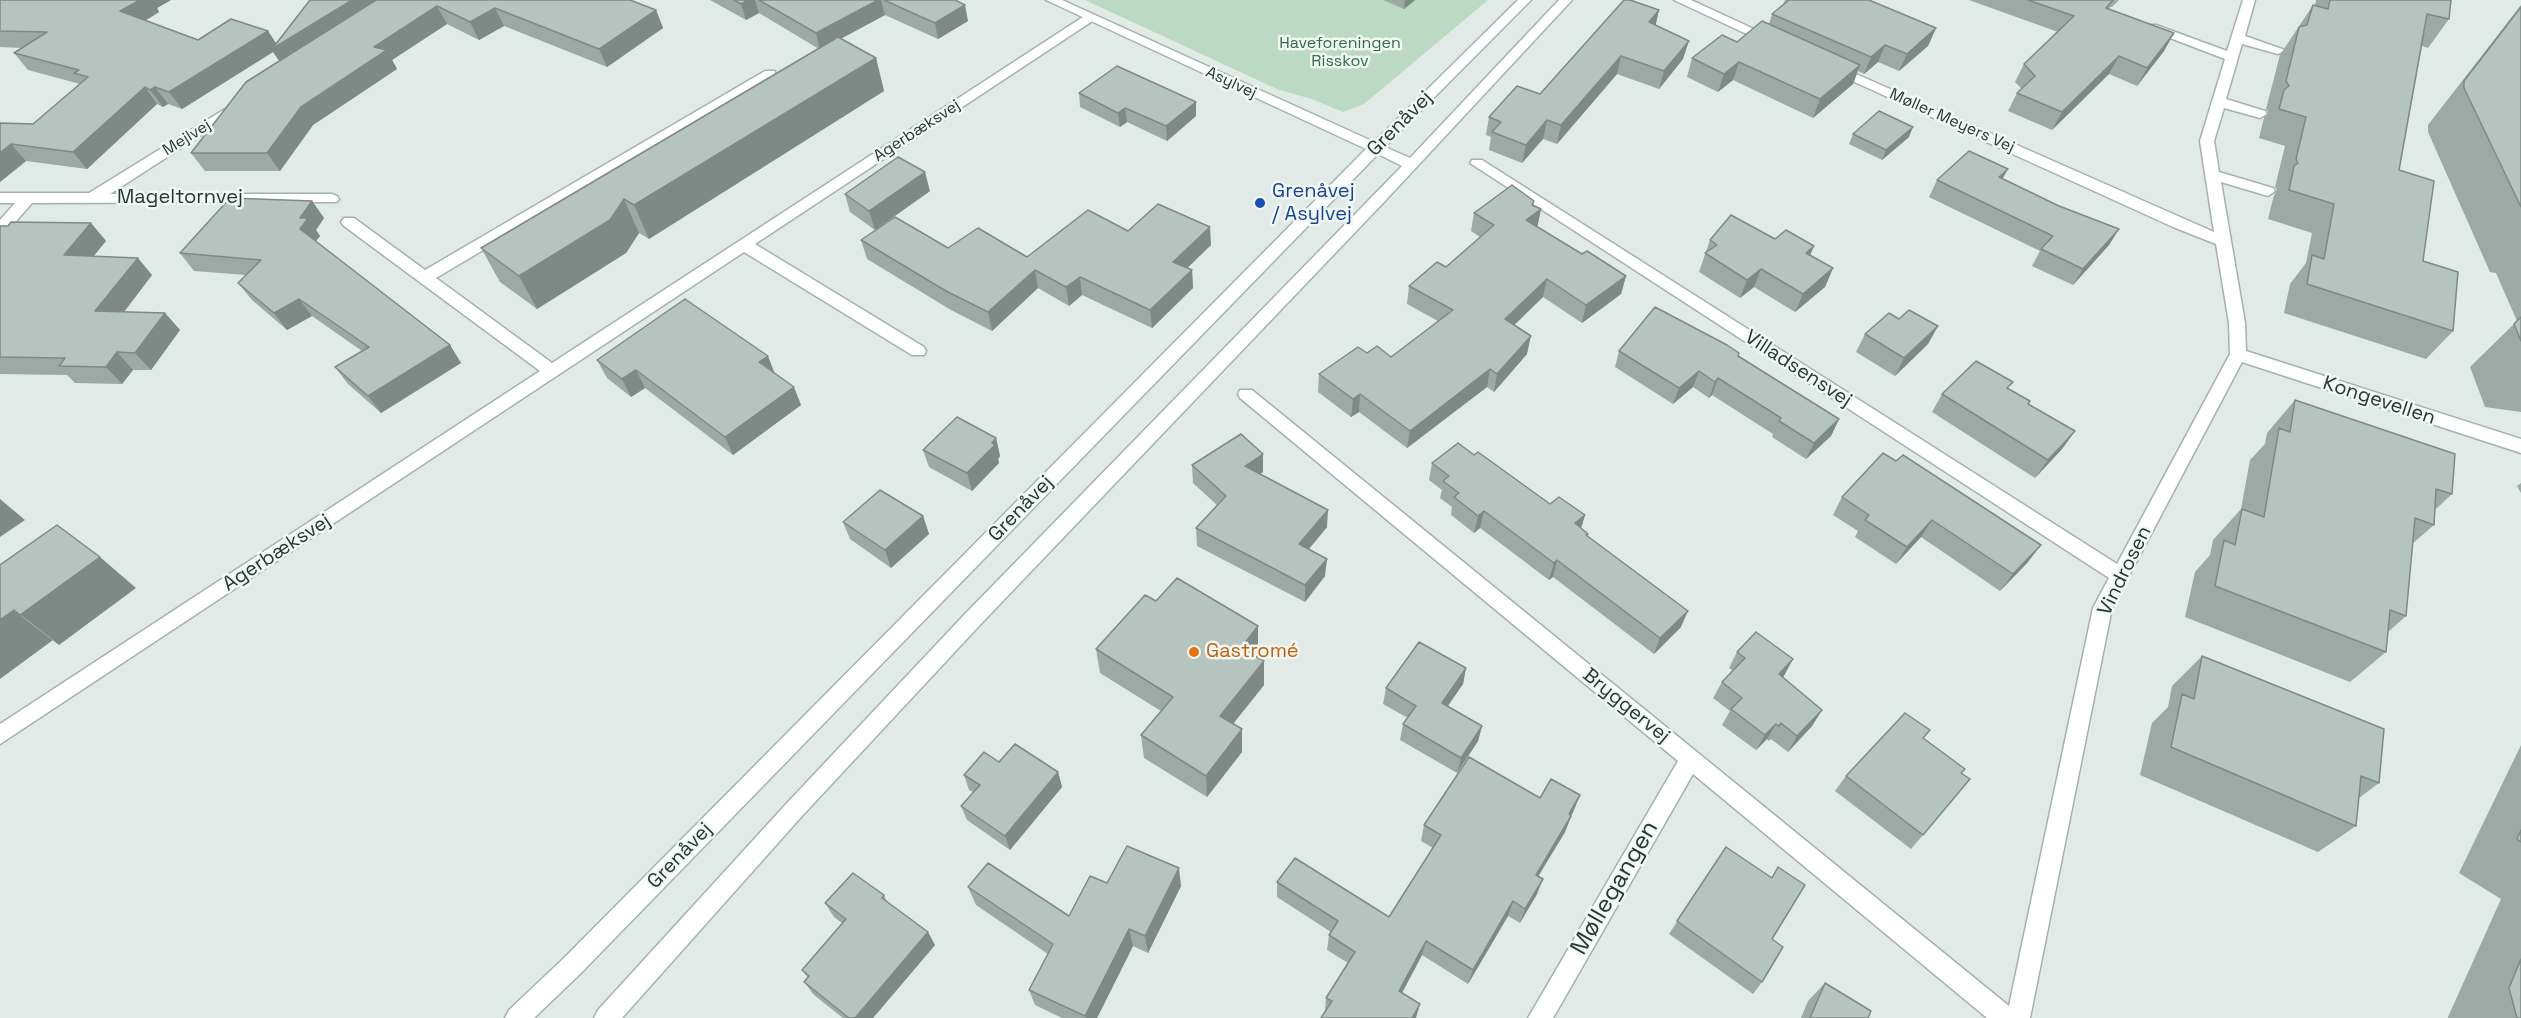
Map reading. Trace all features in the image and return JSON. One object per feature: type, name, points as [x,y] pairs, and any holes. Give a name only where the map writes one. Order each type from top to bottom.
[{"type":"street","name":"Asylvej","points":[[1052,0],[1411,164]]},
{"type":"street","name":"Grenåvej","points":[[517,1018],[580,958],[1375,149],[1525,0]]},
{"type":"street","name":"Grenåvej","points":[[606,1018],[795,809],[923,672],[1566,0]]},
{"type":"street","points":[[1680,0],[1788,48]]},
{"type":"street","name":"Vindrosen","points":[[2018,1018],[2103,608],[2238,354],[2237,323],[2207,141],[2249,0]]},
{"type":"street","name":"Agerbæksvej","points":[[0,735],[1089,17]]},
{"type":"street","points":[[2134,22],[2233,58]]},
{"type":"street","points":[[2239,39],[2278,50]]},
{"type":"street","name":"Møller Meyers Vej","points":[[1821,63],[2178,223],[2224,241]]},
{"type":"street","points":[[425,277],[770,74]]},
{"type":"street","name":"Mejlvej","points":[[92,198],[248,99]]},
{"type":"street","points":[[2220,102],[2260,114]]},
{"type":"street","name":"Villadsensvej","points":[[1477,163],[2120,575]]},
{"type":"street","points":[[2214,174],[2268,191]]},
{"type":"street","name":"Mageltornvej","points":[[0,198],[332,198]]},
{"type":"street","points":[[0,230],[28,198]]},
{"type":"street","points":[[349,222],[553,372]]},
{"type":"street","points":[[745,245],[918,351]]},
{"type":"street","name":"Kongevellen","points":[[2238,354],[2493,439],[2521,446]]},
{"type":"street","name":"Bryggervej","points":[[1246,394],[2005,1018]]},
{"type":"street","name":"Møllegangen","points":[[1540,1018],[1690,759]]},
{"type":"green space","name":"Haveforeningen Risskov","points":[[1085,0],[1488,0],[1364,104],[1343,112],[1312,99],[1279,90]]},
{"type":"building","points":[[0,0],[140,0],[120,11],[198,40],[231,19],[268,31],[169,92],[155,87],[150,90],[145,87],[73,152],[11,144],[0,153],[0,123],[33,124],[88,77],[74,73],[79,70],[14,53],[47,32],[0,31]]},
{"type":"building","points":[[310,0],[352,0],[272,49]]},
{"type":"building","points":[[376,0],[630,0],[656,10],[599,49],[495,8],[470,22],[437,6],[374,47],[387,50],[301,107],[267,153],[191,153],[246,82]]},
{"type":"building","points":[[734,0],[748,0],[741,4]]},
{"type":"building","points":[[759,0],[878,0],[816,33]]},
{"type":"building","points":[[884,0],[955,0],[965,5],[935,23]]},
{"type":"building","points":[[1624,0],[1659,10],[1649,22],[1689,41],[1664,71],[1621,56],[1561,125],[1547,120],[1526,145],[1492,132],[1501,122],[1489,117],[1517,86],[1540,94]]},
{"type":"building","points":[[1789,0],[1869,0],[1936,28],[1907,54],[1885,45],[1871,57],[1772,14]]},
{"type":"building","points":[[2028,0],[2113,0],[2106,8],[2174,33],[2147,68],[2119,56],[2062,112],[2017,93],[2035,76],[2024,64],[2074,16]]},
{"type":"building","points":[[2330,0],[2451,0],[2449,19],[2427,14],[2399,170],[2434,181],[2423,261],[2458,272],[2453,331],[2307,284],[2312,255],[2324,259],[2334,204],[2289,190],[2294,166],[2298,163],[2296,159],[2306,117],[2279,109],[2284,90],[2289,86],[2286,81],[2299,27],[2307,25],[2313,5],[2328,9]]},
{"type":"building","points":[[2521,7],[2521,207],[2464,88],[2464,81]]},
{"type":"building","points":[[1762,21],[1860,65],[1820,99],[1739,62],[1724,74],[1692,58],[1722,35],[1737,42]]},
{"type":"building","points":[[838,37],[876,58],[634,205],[624,199],[610,220],[519,276],[481,248]]},
{"type":"building","points":[[1117,66],[1196,102],[1166,126],[1125,108],[1118,113],[1079,93]]},
{"type":"building","points":[[1879,111],[1913,127],[1886,150],[1853,134]]},
{"type":"building","points":[[1969,151],[2008,169],[1999,177],[2059,206],[2119,229],[2083,269],[2041,249],[2053,236],[1937,180]]},
{"type":"building","points":[[898,157],[925,172],[869,211],[845,194]]},
{"type":"building","points":[[1512,185],[1534,201],[1532,205],[1541,209],[1526,220],[1582,254],[1587,251],[1626,276],[1586,305],[1547,279],[1505,319],[1531,336],[1497,374],[1490,369],[1410,431],[1360,394],[1353,399],[1319,374],[1358,347],[1367,353],[1377,346],[1391,357],[1453,310],[1409,286],[1437,262],[1446,267],[1494,225],[1474,213]]},
{"type":"building","points":[[230,198],[312,201],[300,218],[308,218],[300,229],[450,345],[368,396],[335,367],[369,347],[299,299],[274,313],[238,283],[261,260],[180,253]]},
{"type":"building","points":[[1158,204],[1210,227],[1173,262],[1192,270],[1150,310],[1080,277],[1066,287],[1035,270],[988,312],[946,291],[861,240],[895,217],[948,248],[978,228],[1027,257],[1088,210],[1128,231]]},
{"type":"building","points":[[1731,215],[1775,239],[1786,230],[1814,246],[1806,253],[1833,268],[1803,294],[1761,269],[1747,280],[1705,253],[1717,245],[1710,240]]},
{"type":"building","points":[[11,222],[91,223],[64,255],[138,258],[95,311],[165,313],[135,353],[117,352],[106,367],[59,366],[65,358],[0,357],[0,226],[8,226]]},
{"type":"building","points":[[685,299],[768,356],[759,362],[794,387],[725,437],[636,370],[622,379],[597,360]]},
{"type":"building","points":[[1655,307],[1727,345],[1739,353],[1738,356],[1839,419],[1814,443],[1779,421],[1781,418],[1718,378],[1715,382],[1699,371],[1679,388],[1619,351]]},
{"type":"building","points":[[1909,310],[1938,326],[1904,358],[1865,334],[1889,313],[1899,319]]},
{"type":"building","points":[[2521,317],[2521,341],[2514,324]]},
{"type":"building","points":[[1976,361],[2013,382],[2007,388],[2030,401],[2028,404],[2075,431],[2048,460],[1942,394]]},
{"type":"building","points":[[2295,400],[2455,454],[2452,494],[2436,489],[2434,525],[2415,518],[2406,616],[2390,610],[2386,652],[2215,586],[2224,540],[2235,545],[2242,509],[2264,517],[2279,428],[2290,432]]},
{"type":"building","points":[[957,417],[996,438],[992,443],[995,445],[967,473],[923,450]]},
{"type":"building","points":[[1241,434],[1263,454],[1245,466],[1328,510],[1299,544],[1327,559],[1305,585],[1196,528],[1226,496],[1192,465]]},
{"type":"building","points":[[1458,443],[1474,455],[1478,452],[1550,504],[1559,497],[1585,515],[1575,523],[1588,534],[1586,535],[1688,611],[1660,638],[1557,560],[1554,563],[1484,511],[1478,516],[1454,497],[1459,493],[1443,481],[1449,476],[1432,463]]},
{"type":"building","points":[[1883,453],[1896,461],[1903,455],[2041,545],[2013,574],[1932,520],[1907,547],[1865,520],[1869,515],[1842,497]]},
{"type":"building","points":[[880,490],[923,516],[885,550],[843,522]]},
{"type":"building","points":[[57,525],[100,557],[20,615],[14,610],[0,620],[0,565]]},
{"type":"building","points":[[1177,578],[1258,626],[1241,648],[1264,661],[1220,716],[1242,729],[1206,776],[1141,735],[1173,697],[1096,649],[1145,595],[1156,601]]},
{"type":"building","points":[[1756,632],[1793,659],[1779,674],[1822,710],[1797,736],[1781,723],[1779,726],[1776,724],[1765,735],[1731,709],[1742,698],[1722,682],[1745,658],[1737,652]]},
{"type":"building","points":[[1419,642],[1466,668],[1442,703],[1482,726],[1461,758],[1403,724],[1416,706],[1386,688]]},
{"type":"building","points":[[2202,656],[2384,729],[2379,783],[2361,776],[2356,826],[2171,747],[2182,694],[2194,699]]},
{"type":"building","points":[[1905,713],[1930,730],[1923,738],[1965,769],[1961,773],[1970,779],[1923,835],[1846,776]]},
{"type":"building","points":[[1015,744],[1058,772],[1005,836],[961,806],[980,785],[964,775],[984,752],[999,762]]},
{"type":"building","points":[[1469,757],[1540,798],[1551,779],[1580,795],[1569,814],[1571,816],[1536,875],[1543,879],[1525,909],[1513,901],[1473,970],[1426,941],[1399,991],[1420,1004],[1412,1018],[1321,1018],[1332,1001],[1326,998],[1355,952],[1329,935],[1338,921],[1277,882],[1295,858],[1389,917],[1441,835],[1424,825]]},
{"type":"building","points":[[2521,830],[2521,842],[2517,839]]},
{"type":"building","points":[[1127,846],[1179,868],[1145,936],[1129,929],[1085,1016],[1029,990],[1053,944],[968,887],[988,863],[1069,916],[1090,876],[1107,883]]},
{"type":"building","points":[[1726,847],[1772,878],[1778,867],[1805,885],[1772,939],[1783,947],[1762,982],[1677,921]]},
{"type":"building","points":[[853,873],[884,895],[882,898],[928,932],[855,1018],[849,1018],[804,982],[809,976],[802,970],[846,919],[825,903]]},
{"type":"building","points":[[2521,959],[2521,1018],[2517,1018],[2509,988]]},
{"type":"building","points":[[1825,983],[1871,1011],[1868,1018],[1810,1018]]},
{"type":"place","name":"Grenåvej / Asylvej","points":[[1260,203]]},
{"type":"place","name":"Gastromé","points":[[1194,652]]}]
